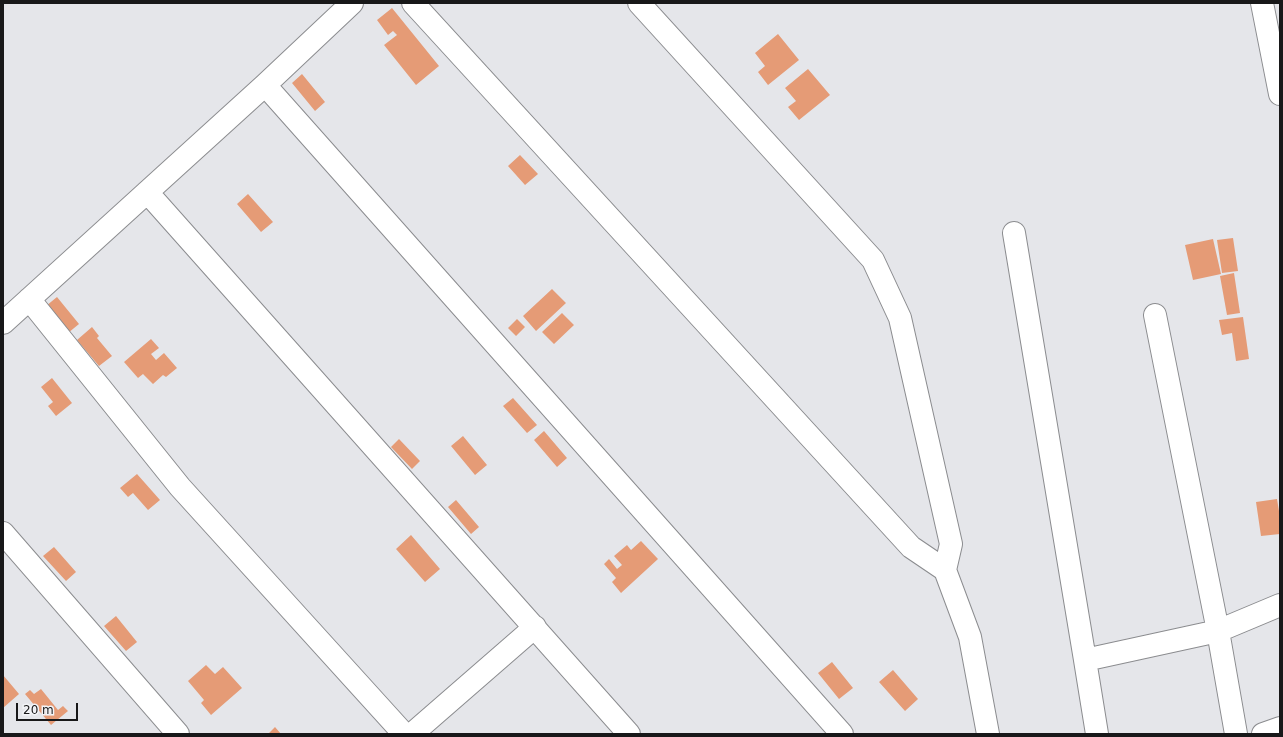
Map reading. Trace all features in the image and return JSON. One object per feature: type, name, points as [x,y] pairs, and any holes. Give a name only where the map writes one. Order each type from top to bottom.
[{"type":"street","points":[[3,323],[265,85],[352,3]]},
{"type":"street","points":[[413,3],[911,547],[945,570]]},
{"type":"street","points":[[639,3],[873,260],[900,318],[902,326],[951,544],[945,570],[970,637],[988,734]]},
{"type":"street","points":[[1262,3],[1280,94]]},
{"type":"street","points":[[265,85],[842,734]]},
{"type":"street","points":[[147,192],[629,734]]},
{"type":"street","points":[[1014,233],[1097,734]]},
{"type":"street","points":[[29,299],[180,487],[404,734]]},
{"type":"street","points":[[1155,315],[1218,631],[1236,734]]},
{"type":"street","points":[[3,533],[178,734]]},
{"type":"street","points":[[1085,660],[1218,631],[1280,605]]},
{"type":"street","points":[[412,734],[535,627]]},
{"type":"street","points":[[1263,734],[1280,728]]},
{"type":"building","points":[[392,8],[439,66],[416,85],[384,45],[397,35],[393,31],[388,35],[377,20]]},
{"type":"building","points":[[778,34],[799,60],[768,85],[758,72],[765,66],[755,53]]},
{"type":"building","points":[[808,69],[830,95],[799,120],[788,107],[796,101],[785,88]]},
{"type":"building","points":[[302,74],[325,102],[315,111],[292,83]]},
{"type":"building","points":[[520,155],[538,174],[525,185],[508,166]]},
{"type":"building","points":[[248,194],[273,222],[261,232],[237,204]]},
{"type":"building","points":[[1233,238],[1238,271],[1222,273],[1217,240]]},
{"type":"building","points":[[1213,239],[1221,274],[1193,280],[1185,245]]},
{"type":"building","points":[[1234,273],[1240,313],[1227,315],[1220,276]]},
{"type":"building","points":[[552,289],[566,303],[536,331],[523,316]]},
{"type":"building","points":[[57,297],[79,324],[68,333],[46,306]]},
{"type":"building","points":[[562,313],[574,325],[554,344],[542,332]]},
{"type":"building","points":[[1243,317],[1249,359],[1236,361],[1232,333],[1222,335],[1219,320]]},
{"type":"building","points":[[517,319],[525,327],[516,336],[508,328]]},
{"type":"building","points":[[92,327],[99,336],[97,338],[112,356],[99,366],[77,340]]},
{"type":"building","points":[[151,339],[159,348],[151,354],[156,360],[164,353],[177,368],[166,377],[163,375],[153,384],[143,374],[138,378],[124,362]]},
{"type":"building","points":[[52,378],[72,403],[56,416],[48,406],[53,402],[41,387]]},
{"type":"building","points":[[513,398],[537,425],[527,433],[503,406]]},
{"type":"building","points":[[544,431],[567,458],[557,467],[534,440]]},
{"type":"building","points":[[463,436],[487,465],[475,475],[451,446]]},
{"type":"building","points":[[399,439],[420,461],[412,469],[391,447]]},
{"type":"building","points":[[137,474],[160,500],[148,510],[133,493],[128,497],[120,488]]},
{"type":"building","points":[[1277,499],[1280,517],[1280,534],[1261,536],[1256,502]]},
{"type":"building","points":[[456,500],[479,527],[471,534],[448,507]]},
{"type":"building","points":[[411,535],[440,569],[425,582],[396,549]]},
{"type":"building","points":[[641,541],[658,559],[621,593],[612,582],[616,578],[604,564],[609,559],[617,569],[622,565],[614,556],[627,545],[631,550]]},
{"type":"building","points":[[54,547],[76,572],[66,581],[43,556]]},
{"type":"building","points":[[116,616],[137,642],[126,651],[104,626]]},
{"type":"building","points":[[832,662],[853,688],[839,699],[818,673]]},
{"type":"building","points":[[206,665],[215,674],[223,667],[242,688],[211,715],[201,703],[204,700],[188,681]]},
{"type":"building","points":[[893,670],[918,699],[905,711],[879,682]]},
{"type":"building","points":[[3,675],[19,694],[3,708]]},
{"type":"building","points":[[41,689],[58,710],[63,706],[68,711],[51,725],[25,694],[30,690],[34,694]]},
{"type":"building","points":[[275,727],[281,734],[268,734]]}]
